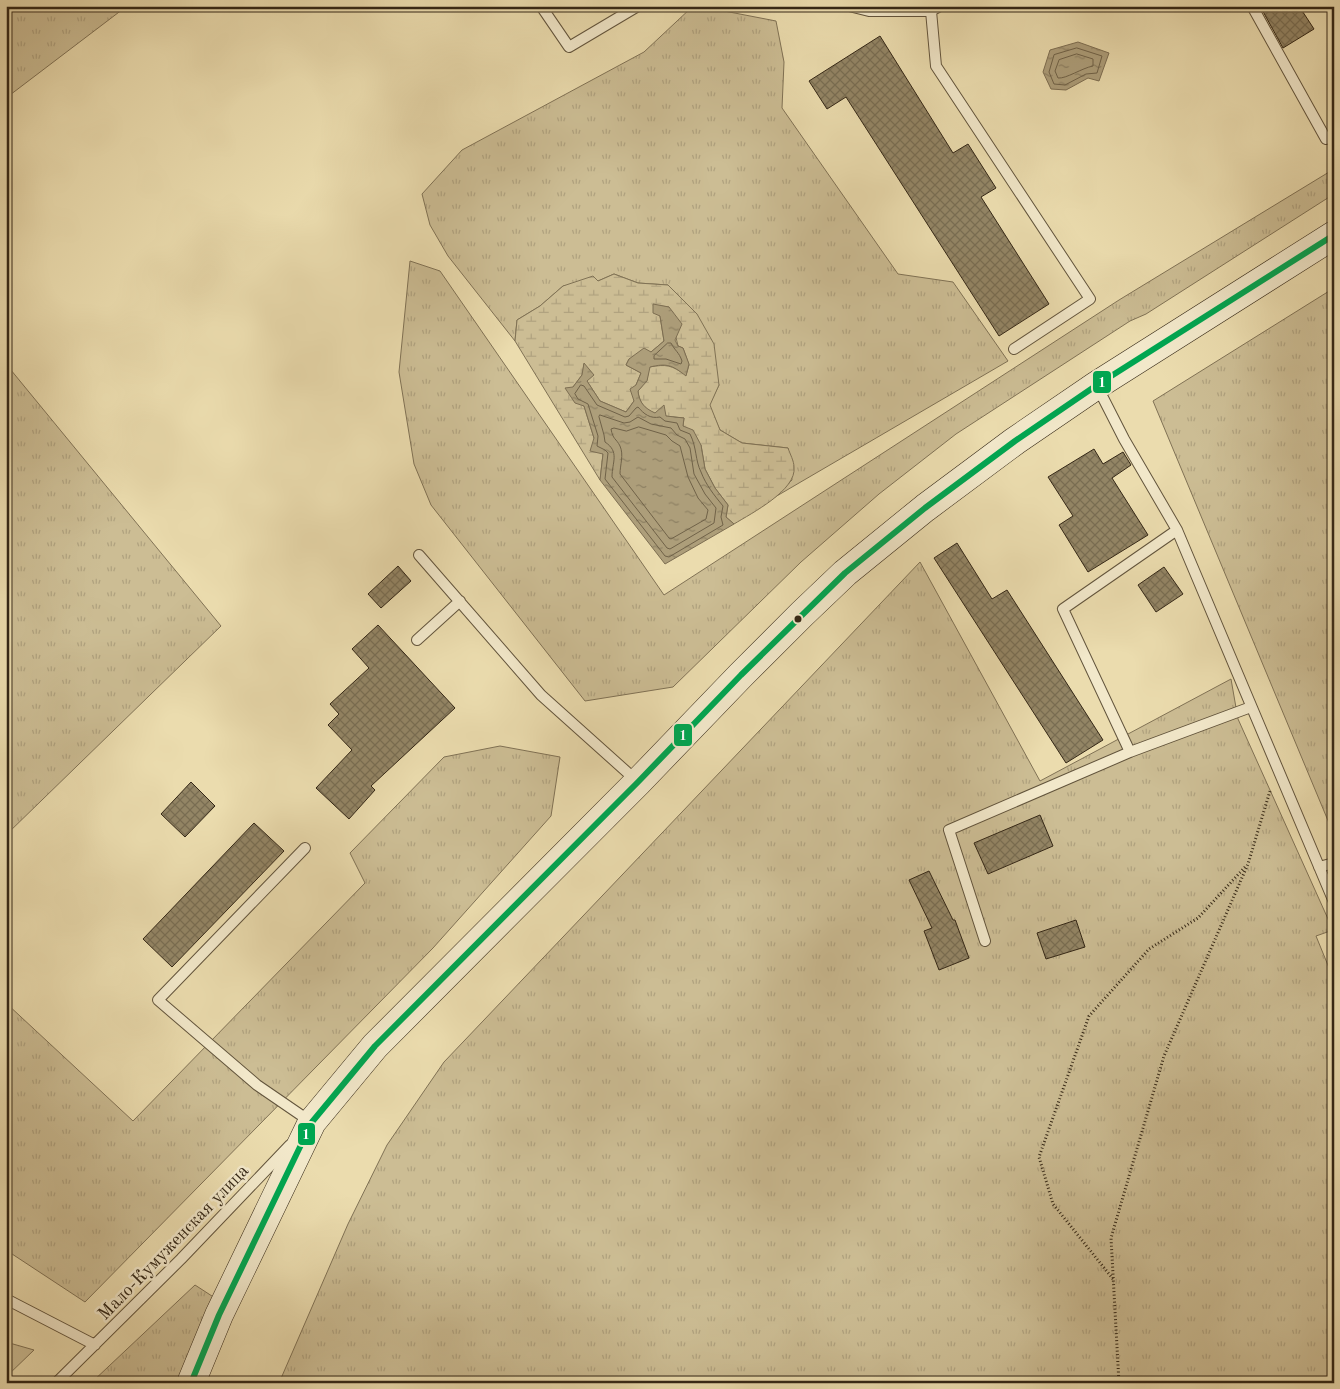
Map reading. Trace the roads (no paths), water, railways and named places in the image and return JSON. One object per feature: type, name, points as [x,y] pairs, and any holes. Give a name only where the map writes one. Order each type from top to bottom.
[{"type":"main road","points":[[191,1383],[219,1315],[312,1122],[374,1046],[638,782],[747,668],[845,574],[925,508],[1015,441],[1097,385],[1334,235]]},
{"type":"lane","points":[[541,6],[569,47],[638,6]]},
{"type":"lane","points":[[849,6],[869,12],[936,9],[936,66],[1090,299],[1014,349]]},
{"type":"lane","points":[[1252,6],[1326,138],[1334,134]]},
{"type":"lane","points":[[1097,385],[1124,440],[1177,530],[1334,902]]},
{"type":"lane","points":[[1130,752],[1063,609],[1177,530]]},
{"type":"lane","points":[[419,555],[541,695],[638,782]]},
{"type":"lane","points":[[417,640],[460,600]]},
{"type":"lane","points":[[985,941],[949,830],[1130,752],[1252,707]]},
{"type":"lane","points":[[305,848],[158,1000],[257,1085],[312,1122]]},
{"type":"lane","points":[[1319,867],[1334,863]]},
{"type":"lane","name":"Мало-Кумуженская улица","points":[[56,1383],[181,1260],[312,1122]]},
{"type":"lane","points":[[6,1300],[94,1345]]},
{"type":"water","points":[[1078,42],[1109,53],[1099,81],[1088,78],[1066,90],[1051,89],[1043,72],[1050,50]]},
{"type":"water","points":[[653,304],[669,307],[682,324],[675,340],[678,346],[683,348],[689,364],[686,376],[669,366],[650,367],[647,381],[638,391],[641,401],[645,407],[655,413],[664,405],[666,416],[684,418],[683,426],[693,430],[701,445],[705,469],[715,488],[728,505],[726,517],[734,524],[665,564],[600,480],[603,454],[590,451],[594,438],[584,406],[575,403],[565,388],[573,387],[582,375],[584,363],[594,375],[587,381],[600,401],[626,412],[634,401],[630,389],[636,385],[641,373],[626,365],[629,359],[644,348],[651,352],[664,341],[660,316],[653,313]]}]
